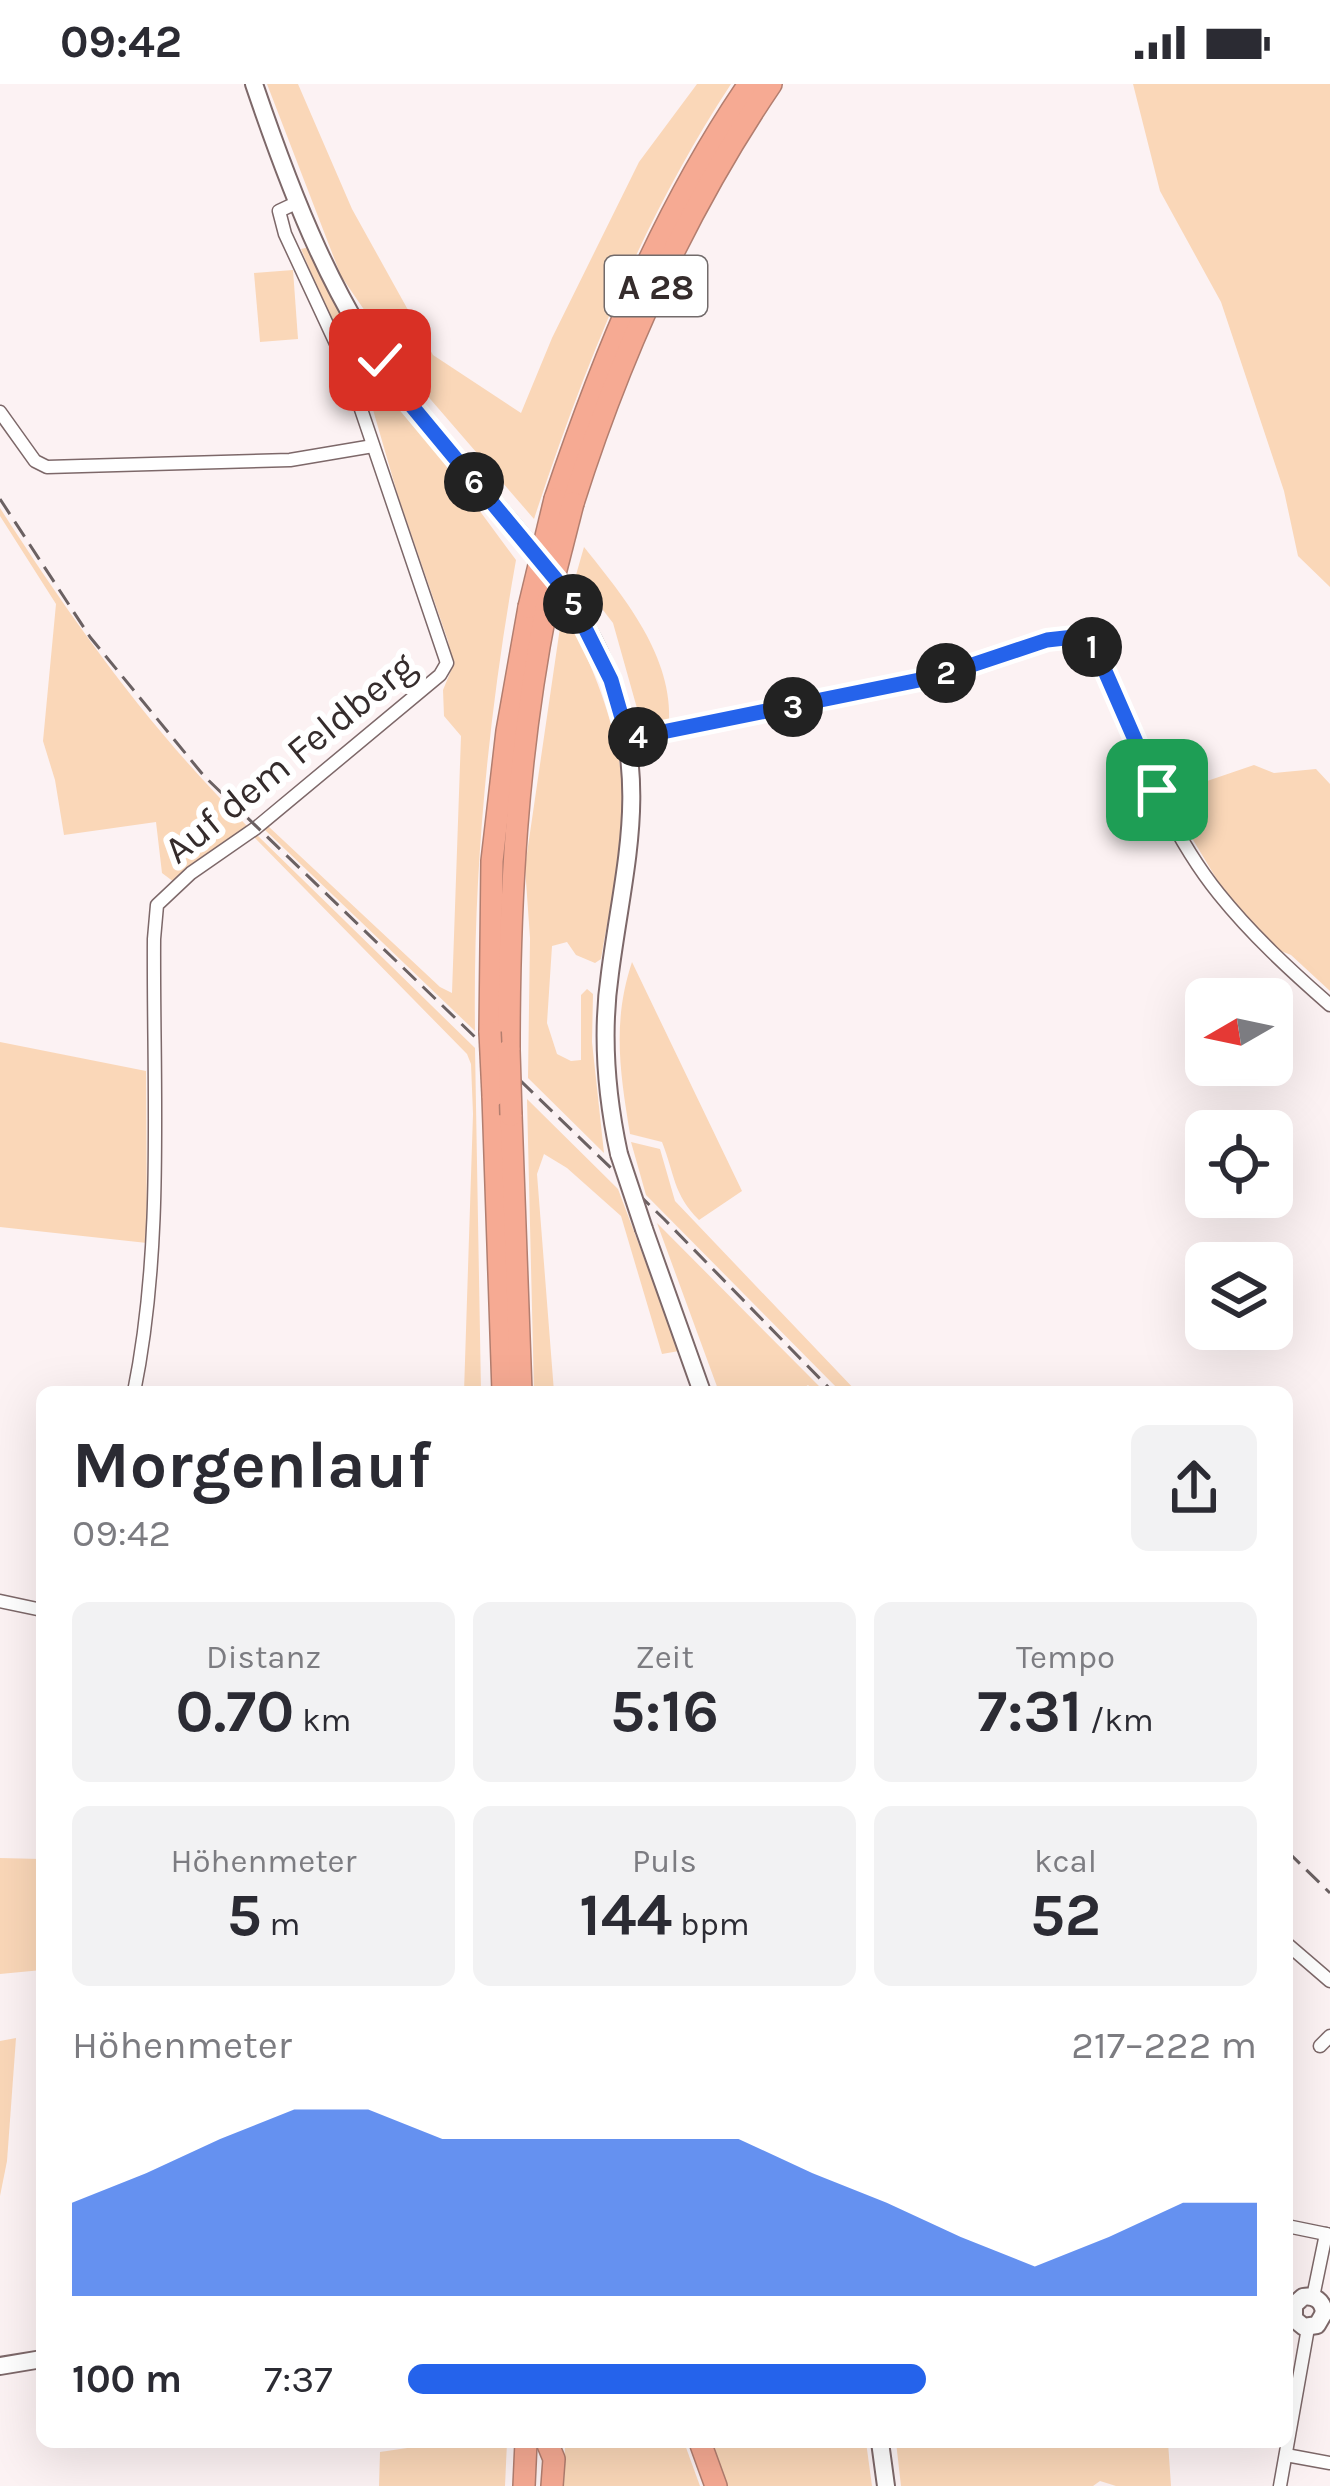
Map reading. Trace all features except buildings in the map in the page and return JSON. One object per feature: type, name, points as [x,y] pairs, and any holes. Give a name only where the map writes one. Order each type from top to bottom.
[{"type":"highway","name":"A 28","points":[[503,1386],[490,1032],[492,861],[507,731],[586,408],[639,281],[680,200],[749,84]]},
{"type":"highway","name":"A 28","points":[[564,501],[656,284],[770,84]]},
{"type":"highway","name":"A 28","points":[[521,1386],[509,931],[516,799],[537,608]]},
{"type":"highway","points":[[524,2486],[526,2448]]},
{"type":"highway","points":[[543,2486],[546,2448]]},
{"type":"highway","points":[[549,2448],[554,2459],[552,2486]]},
{"type":"highway","points":[[702,2448],[716,2486]]},
{"type":"main road","points":[[254,84],[296,203],[344,303],[406,399],[568,594],[611,680],[628,739],[633,833],[609,976],[608,1095],[620,1154],[700,1386]]},
{"type":"main road","points":[[1293,2302],[1313,2297],[1327,2313],[1308,2328],[1293,2315]]},
{"type":"main road","points":[[0,2366],[36,2361]]},
{"type":"main road","points":[[881,2448],[886,2486]]},
{"type":"street","name":"Auf dem Feldberg","points":[[135,1386],[152,1264],[158,905],[190,873],[256,828],[440,676],[447,663],[346,365],[285,234],[279,211],[296,203]]},
{"type":"street","points":[[0,412],[35,461],[46,467],[290,460],[374,446]]},
{"type":"street","points":[[628,739],[939,676],[1047,640],[1083,636],[1098,655],[1178,833],[1216,892],[1270,952],[1330,1005]]},
{"type":"street","points":[[0,1601],[36,1609]]},
{"type":"street","points":[[1293,1949],[1330,1981]]},
{"type":"street","points":[[1293,2228],[1328,2235],[1313,2297]]},
{"type":"street","points":[[1293,2407],[1308,2328]]},
{"type":"street","points":[[1280,2486],[1287,2448]]},
{"type":"street","points":[[1286,2455],[1330,2463]]},
{"type":"shaded area","points":[[267,84],[298,84],[352,209],[433,355],[521,413],[552,338],[639,162],[697,84],[731,84],[670,187],[618,295],[534,519],[406,371],[341,276]]},
{"type":"shaded area","points":[[1133,84],[1330,84],[1330,587],[1298,556],[1284,491],[1221,302],[1160,191]]},
{"type":"shaded area","points":[[309,247],[366,357],[516,560],[484,795],[475,1031],[265,830],[268,826],[440,987],[452,993],[461,736],[444,716],[443,690],[452,668],[448,641],[369,396],[353,373],[301,249]]},
{"type":"shaded area","points":[[293,270],[298,339],[260,342],[254,273]]},
{"type":"shaded area","points":[[0,508],[115,674],[178,752],[248,827],[174,882],[162,873],[156,822],[64,835],[43,741],[56,604],[0,516]]},
{"type":"shaded area","points":[[584,547],[630,607],[655,652],[668,700],[669,725],[642,726],[613,623],[576,575]]},
{"type":"shaded area","points":[[563,607],[607,710],[620,764],[623,820],[601,959],[595,963],[576,955],[567,942],[552,946],[547,1023],[557,1054],[581,1060],[581,995],[587,989],[593,994],[592,1042],[604,1153],[528,1078],[530,938],[525,867]]},
{"type":"shaded area","points":[[1254,765],[1274,773],[1316,769],[1330,784],[1330,991],[1291,955],[1271,947],[1219,883],[1166,795]]},
{"type":"shaded area","points":[[253,836],[475,1048],[481,1386],[464,1386],[473,1114],[467,1054]]},
{"type":"shaded area","points":[[632,962],[742,1191],[699,1220],[679,1193],[662,1142],[630,1134],[620,1027]]},
{"type":"shaded area","points":[[0,1042],[146,1071],[147,1243],[0,1227]]},
{"type":"shaded area","points":[[527,1099],[618,1189],[679,1351],[662,1354],[621,1216],[544,1154],[537,1174],[554,1386],[534,1386]]},
{"type":"shaded area","points":[[631,1142],[660,1149],[675,1201],[851,1386],[835,1386],[646,1195]]},
{"type":"shaded area","points":[[657,1223],[819,1386],[717,1386]]},
{"type":"shaded area","points":[[0,1858],[36,1859],[36,1971],[0,1974]]},
{"type":"shaded area","points":[[16,2038],[7,2161],[0,2196],[0,2041]]},
{"type":"shaded area","points":[[507,2448],[505,2486],[379,2486],[380,2452]]},
{"type":"shaded area","points":[[565,2448],[686,2448],[700,2486],[564,2486]]},
{"type":"shaded area","points":[[713,2448],[867,2448],[872,2486],[724,2486]]},
{"type":"shaded area","points":[[897,2448],[1168,2448],[1171,2486],[1116,2486],[1100,2481],[1093,2486],[901,2486]]},
{"type":"railway","points":[[0,499],[90,637],[204,776],[664,1219],[827,1386]]},
{"type":"railway","points":[[1293,1857],[1330,1893]]},
{"type":"route","points":[[380,360],[406,399],[568,594],[611,680],[628,739],[939,676],[1047,640],[1083,636],[1098,655],[1157,790]]}]
